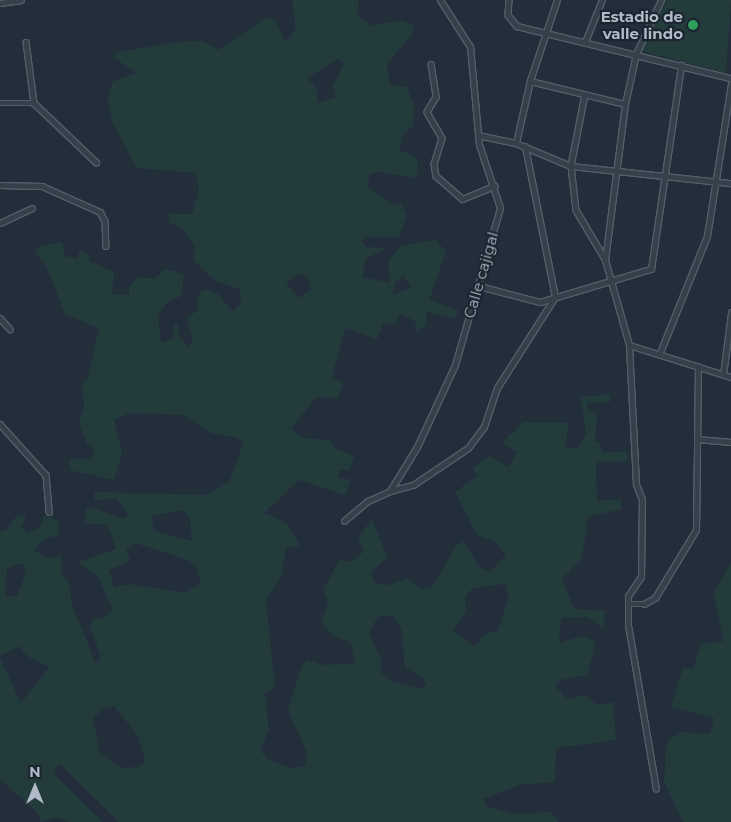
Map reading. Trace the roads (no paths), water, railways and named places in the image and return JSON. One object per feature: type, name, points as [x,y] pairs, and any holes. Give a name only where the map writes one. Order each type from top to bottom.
[{"type":"street","points":[[0,3],[21,0]]},
{"type":"street","name":"Calle cajigal","points":[[390,491],[417,447],[456,365],[500,208],[478,135],[470,47],[440,0]]},
{"type":"street","points":[[509,0],[508,15],[517,26],[731,78]]},
{"type":"street","points":[[516,143],[530,81],[557,0]]},
{"type":"street","points":[[585,42],[602,0]]},
{"type":"street","points":[[605,260],[625,104],[636,54],[661,0]]},
{"type":"street","points":[[26,42],[34,103],[96,162]]},
{"type":"street","points":[[431,64],[436,97],[427,112],[442,138],[434,164],[436,176],[462,198],[494,186]]},
{"type":"street","points":[[479,286],[540,302],[610,279],[651,269],[680,65]]},
{"type":"street","points":[[530,81],[625,104]]},
{"type":"street","points":[[660,355],[707,236],[731,84]]},
{"type":"street","points":[[584,94],[571,166],[576,210],[605,260],[629,345],[636,484],[642,500],[641,577],[628,596],[628,604],[649,766],[656,789]]},
{"type":"street","points":[[0,102],[34,103]]},
{"type":"street","points":[[478,135],[516,143],[571,166],[617,168],[731,183]]},
{"type":"street","points":[[344,521],[368,501],[390,491],[413,485],[468,448],[484,427],[498,388],[555,297],[524,147]]},
{"type":"street","points":[[0,186],[42,186],[100,212],[105,221],[106,246]]},
{"type":"street","points":[[0,223],[32,208]]},
{"type":"street","points":[[723,375],[731,313]]},
{"type":"street","points":[[0,318],[10,329]]},
{"type":"street","points":[[629,345],[731,377]]},
{"type":"street","points":[[628,604],[644,604],[655,598],[696,530],[698,367]]},
{"type":"street","points":[[0,424],[46,475],[49,512]]},
{"type":"street","points":[[697,439],[731,442]]},
{"type":"place","name":"Estadio de valle lindo","points":[[693,25]]}]
